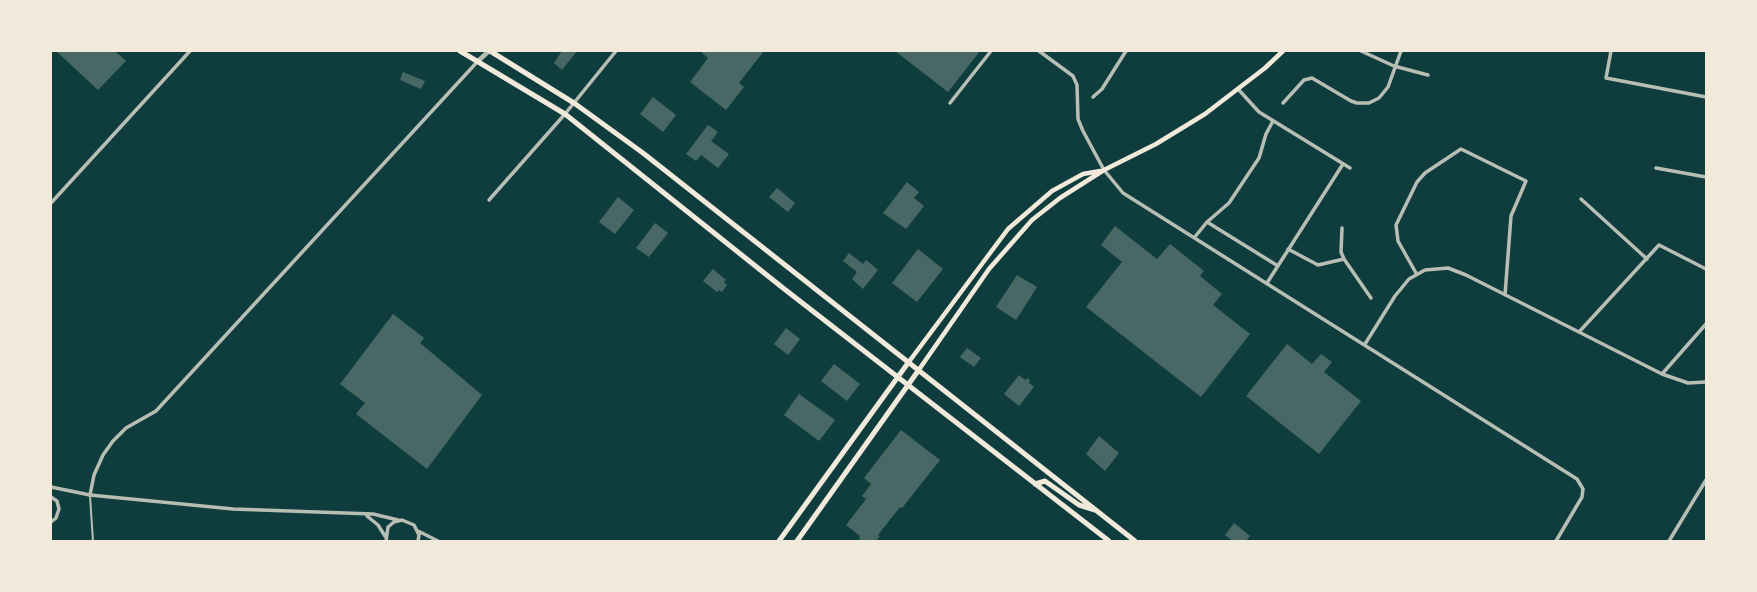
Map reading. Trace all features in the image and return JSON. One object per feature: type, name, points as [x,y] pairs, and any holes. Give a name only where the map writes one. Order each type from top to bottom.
[{"type":"main road","points":[[460,51],[565,114],[1110,541]]},
{"type":"main road","points":[[489,51],[573,103],[731,220],[1135,541]]},
{"type":"main road","points":[[797,541],[1009,243],[1060,198],[1104,170],[1182,129],[1238,89],[1283,51]]},
{"type":"main road","points":[[779,541],[1008,229],[1052,191],[1083,174],[1104,170]]},
{"type":"main road","points":[[1035,484],[1045,481],[1079,505],[1098,511]]},
{"type":"street","points":[[51,203],[190,51]]},
{"type":"street","points":[[90,495],[97,468],[113,441],[126,428],[156,411],[489,51]]},
{"type":"street","points":[[489,200],[616,51]]},
{"type":"street","points":[[950,103],[991,51]]},
{"type":"street","points":[[1039,51],[1073,76],[1077,85],[1078,119],[1115,186],[1577,479],[1583,489],[1581,497],[1556,541]]},
{"type":"street","points":[[1093,97],[1102,89],[1126,51]]},
{"type":"street","points":[[1361,51],[1394,66],[1428,75]]},
{"type":"street","points":[[1283,103],[1304,80],[1312,78],[1351,101],[1369,103],[1380,97],[1388,87],[1401,51]]},
{"type":"street","points":[[1611,51],[1606,78],[1706,97]]},
{"type":"street","points":[[1238,89],[1251,105],[1273,121],[1350,168]]},
{"type":"street","points":[[1194,238],[1207,222],[1229,203],[1259,158],[1273,121]]},
{"type":"street","points":[[1416,274],[1398,241],[1396,225],[1417,182],[1425,173],[1461,149],[1526,181],[1511,216],[1505,295]]},
{"type":"street","points":[[1267,283],[1343,164]]},
{"type":"street","points":[[1656,169],[1706,177]]},
{"type":"street","points":[[1581,199],[1647,259]]},
{"type":"street","points":[[1207,222],[1278,266]]},
{"type":"street","points":[[1342,228],[1341,252],[1371,298]]},
{"type":"street","points":[[1579,332],[1659,246],[1706,269]]},
{"type":"street","points":[[1288,249],[1318,265],[1344,259]]},
{"type":"street","points":[[1365,344],[1395,296],[1416,274],[1433,268],[1448,268],[1662,374],[1688,383],[1706,382]]},
{"type":"street","points":[[1662,374],[1706,324]]},
{"type":"street","points":[[1669,541],[1706,480]]},
{"type":"street","points":[[51,487],[90,495],[233,509],[373,514],[410,522],[417,530],[438,541]]},
{"type":"street","points":[[51,497],[57,501],[59,509],[51,522]]},
{"type":"street","points":[[365,514],[378,525],[385,538]]},
{"type":"street","points":[[385,538],[390,524],[398,520]]},
{"type":"street","points":[[417,530],[418,541]]},
{"type":"lane","points":[[90,495],[93,541]]},
{"type":"building","points":[[56,51],[115,51],[126,61],[98,90]]},
{"type":"building","points":[[562,51],[577,51],[562,70],[554,63]]},
{"type":"building","points":[[700,51],[764,51],[739,83],[744,87],[726,110],[690,82],[708,58]]},
{"type":"building","points":[[895,51],[980,51],[948,92]]},
{"type":"building","points":[[403,72],[425,81],[421,89],[400,80]]},
{"type":"building","points":[[653,97],[676,115],[663,132],[640,114]]},
{"type":"building","points":[[708,125],[718,132],[711,141],[729,154],[718,168],[701,155],[696,161],[686,154]]},
{"type":"building","points":[[907,182],[919,192],[914,198],[924,206],[906,229],[883,213]]},
{"type":"building","points":[[777,188],[795,203],[788,212],[769,197]]},
{"type":"building","points":[[618,197],[634,210],[615,234],[599,222]]},
{"type":"building","points":[[655,223],[668,233],[649,257],[636,248]]},
{"type":"building","points":[[1115,226],[1157,259],[1170,244],[1204,271],[1200,276],[1222,294],[1213,305],[1250,334],[1201,397],[1086,307],[1122,262],[1101,245]]},
{"type":"building","points":[[918,249],[943,269],[917,302],[892,283]]},
{"type":"building","points":[[849,253],[863,264],[866,260],[878,270],[863,289],[852,279],[857,272],[843,261]]},
{"type":"building","points":[[713,269],[726,280],[724,282],[727,285],[722,292],[717,292],[703,281]]},
{"type":"building","points":[[1017,275],[1037,287],[1016,320],[996,307]]},
{"type":"building","points":[[393,314],[424,338],[420,343],[482,395],[427,469],[356,414],[365,403],[340,384]]},
{"type":"building","points":[[786,328],[800,339],[788,355],[774,344]]},
{"type":"building","points":[[1287,344],[1312,364],[1321,354],[1332,362],[1324,372],[1361,401],[1319,454],[1246,396]]},
{"type":"building","points":[[967,348],[981,358],[974,367],[960,357]]},
{"type":"building","points":[[834,364],[860,384],[847,401],[821,381]]},
{"type":"building","points":[[1019,375],[1030,380],[1029,383],[1034,387],[1019,406],[1004,394]]},
{"type":"building","points":[[799,394],[835,420],[819,441],[784,415]]},
{"type":"building","points":[[901,430],[940,460],[902,508],[900,507],[876,541],[862,541],[860,536],[846,525],[866,499],[862,496],[871,484],[864,478]]},
{"type":"building","points":[[1099,436],[1119,453],[1105,471],[1086,454]]},
{"type":"building","points":[[1234,523],[1250,536],[1246,541],[1233,541],[1225,535]]}]
